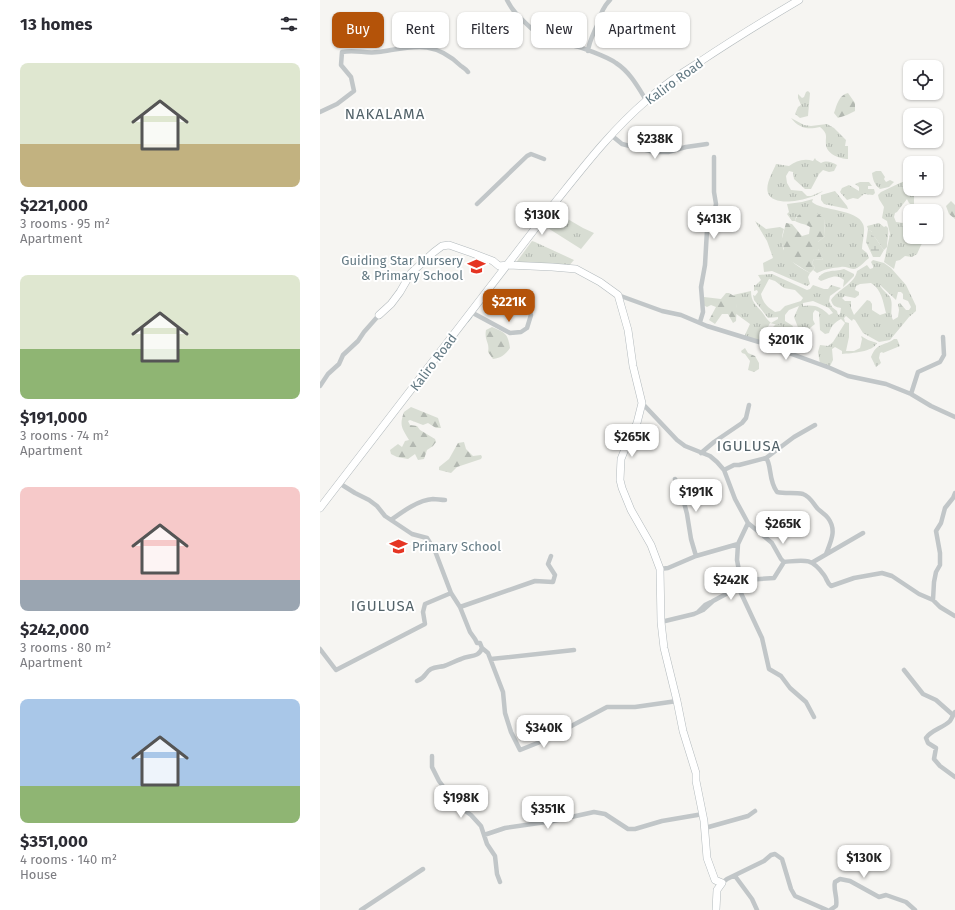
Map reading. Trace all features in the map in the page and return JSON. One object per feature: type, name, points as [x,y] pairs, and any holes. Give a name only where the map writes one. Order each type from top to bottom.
[{"type":"street","points":[[508,0],[514,12],[544,42],[556,46],[571,45],[596,53],[615,62],[626,71],[646,100]]},
{"type":"street","points":[[588,51],[589,44],[598,24],[602,9],[610,0]]},
{"type":"street","name":"Kaliro Road","points":[[320,508],[557,200],[595,152],[611,135],[646,100],[680,74],[799,0]]},
{"type":"street","points":[[320,112],[337,104],[354,91],[351,77],[341,65],[342,52],[351,50],[374,52],[405,47],[437,49],[458,61],[468,72]]},
{"type":"street","points":[[611,135],[622,144],[654,152],[668,152],[686,147],[707,144]]},
{"type":"street","points":[[477,204],[527,156],[531,154],[544,159]]},
{"type":"street","points":[[700,322],[703,312],[701,287],[705,265],[707,230],[716,204],[714,192],[714,156]]},
{"type":"street","points":[[320,386],[328,374],[339,364],[343,355],[358,341],[364,332],[396,298],[411,273],[442,246],[449,245],[493,261],[499,266],[552,267],[580,270],[618,295],[758,342],[848,376],[886,384],[911,394],[931,406],[955,417]]},
{"type":"street","points":[[618,295],[628,330],[631,357],[642,403],[637,423],[621,460],[620,480],[631,510],[651,545],[660,569],[661,622],[664,648],[683,731],[696,773],[696,781],[705,828],[707,858],[717,890],[716,910]]},
{"type":"street","points":[[471,312],[510,333],[521,332],[528,328],[531,315],[532,297]]},
{"type":"street","points":[[911,394],[918,372],[940,362],[944,355],[943,337]]},
{"type":"street","points":[[642,403],[677,440],[685,446],[710,456],[717,462],[724,470],[735,499],[748,523],[772,543],[780,559],[784,562]]},
{"type":"street","points":[[702,453],[714,442],[742,423],[746,418],[749,405]]},
{"type":"street","points":[[724,470],[734,465],[766,458],[794,437],[816,425]]},
{"type":"street","points":[[766,458],[769,461],[771,479],[778,492],[784,494],[797,493],[809,497],[818,510],[828,518],[834,530],[826,554]]},
{"type":"street","points":[[675,479],[680,487],[687,514],[690,539],[696,556]]},
{"type":"street","points":[[340,482],[377,506],[384,516],[412,534],[427,538],[435,551],[451,593],[460,607],[470,632],[477,643],[480,643],[482,648],[488,653],[503,692],[505,712],[511,732],[520,750],[545,740],[607,707],[636,707],[677,701]]},
{"type":"street","points":[[933,600],[934,582],[936,572],[940,564],[940,553],[936,531],[941,522],[945,508],[954,497]]},
{"type":"street","points":[[391,520],[406,509],[432,499],[446,500]]},
{"type":"street","points":[[748,523],[738,544],[737,560],[740,576],[740,591],[762,638],[769,669],[781,676],[790,688],[806,702],[814,717]]},
{"type":"street","points":[[813,562],[862,533]]},
{"type":"street","points":[[660,569],[668,568],[696,556],[738,544]]},
{"type":"street","points":[[460,607],[535,581],[553,582],[555,575],[548,564],[551,556]]},
{"type":"street","points":[[661,622],[697,613],[708,608],[713,601],[726,594],[740,582],[745,580],[774,578],[784,562],[797,560],[813,562],[831,586],[854,578],[882,573],[892,576],[918,594],[933,600],[940,607],[955,616]]},
{"type":"street","points":[[320,649],[336,670],[425,624],[423,612],[425,604],[451,593]]},
{"type":"street","points":[[417,681],[423,679],[427,672],[432,668],[442,667],[462,658],[477,655],[482,648]]},
{"type":"street","points":[[491,660],[574,650]]},
{"type":"street","points":[[904,670],[923,694],[936,700],[954,714],[951,720],[926,738],[928,743],[936,748],[934,759],[940,766],[955,777]]},
{"type":"street","points":[[432,756],[432,767],[440,781],[457,805],[471,815],[481,826],[487,844],[495,856],[497,874],[500,882]]},
{"type":"street","points":[[705,828],[748,816],[755,811]]},
{"type":"street","points":[[484,835],[511,827],[553,821],[594,812],[605,814],[628,829],[635,830],[662,822],[703,814]]},
{"type":"street","points":[[717,890],[722,883],[775,854],[782,859],[791,889],[795,896],[827,910]]},
{"type":"street","points":[[361,910],[423,869]]},
{"type":"street","points":[[735,876],[752,899],[757,910]]},
{"type":"street","points":[[830,910],[836,906],[837,901],[834,886],[835,882],[840,879],[850,881],[879,897],[886,895],[906,902],[915,910]]},
{"type":"street","points":[[715,880],[722,883]]},
{"type":"green space","points":[[808,91],[810,93],[808,116],[800,118],[795,114],[798,107],[801,105],[798,94],[802,98]]},
{"type":"green space","points":[[848,93],[855,103],[855,111],[838,118],[834,113],[837,103],[842,96]]},
{"type":"green space","points":[[791,118],[804,125],[811,126],[827,124],[834,128],[846,140],[845,146],[848,146],[848,159],[838,157],[829,151],[826,145],[826,134],[820,127],[807,128],[800,126]]},
{"type":"green space","points":[[815,158],[821,163],[829,162],[837,165],[834,171],[829,172],[823,170],[819,174],[811,189],[805,189],[794,179],[793,172],[789,171],[786,176],[787,183],[791,190],[802,191],[807,196],[823,191],[811,197],[794,201],[778,201],[772,198],[767,189],[776,164],[789,166],[800,160],[813,161]]},
{"type":"green space","points":[[881,171],[886,182],[890,180],[894,182],[889,187],[880,189],[875,184],[873,178],[872,173]]},
{"type":"green space","points":[[860,182],[869,182],[872,186],[868,186],[868,189],[874,189],[875,193],[873,195],[864,194],[858,199],[853,198],[847,200],[840,192],[842,188],[849,185],[859,191],[859,187],[855,184]]},
{"type":"green space","points":[[903,182],[903,196],[914,196],[914,204],[909,203],[907,199],[895,213],[894,217],[896,222],[903,223],[903,244],[922,244],[917,254],[912,257],[905,256],[896,261],[894,269],[884,262],[890,234],[887,221],[882,218],[884,207],[878,195],[881,192]]},
{"type":"green space","points":[[835,191],[848,209],[824,204],[821,200],[821,195]]},
{"type":"green space","points":[[813,199],[812,202],[817,205],[847,213],[859,219],[863,224],[864,233],[862,249],[867,253],[869,258],[855,269],[843,267],[817,273],[813,270],[815,268],[812,263],[814,259],[823,260],[818,249],[818,242],[825,236],[824,219],[796,217],[795,221],[792,221],[787,214],[789,212],[787,204]]},
{"type":"green space","points":[[951,201],[955,205],[955,219],[949,214],[946,206]]},
{"type":"green space","points":[[554,211],[594,233],[581,249],[543,225]]},
{"type":"green space","points":[[809,211],[817,213],[824,219],[825,236],[818,242],[818,249],[823,260],[814,259],[812,263],[815,268],[810,273],[783,258],[784,249],[781,242],[786,223],[792,224],[802,236],[809,234],[810,227],[795,221],[798,215]]},
{"type":"green space","points":[[755,221],[766,229],[780,227],[784,229],[782,244],[784,251],[797,266],[810,273],[808,277],[810,284],[807,286],[772,271],[764,272],[763,263],[773,258],[767,241]]},
{"type":"green space","points":[[879,223],[888,228],[887,247],[884,250],[867,226]]},
{"type":"green space","points":[[868,229],[872,232],[872,235],[876,238],[884,250],[880,257],[873,257],[866,242]]},
{"type":"green space","points":[[532,241],[574,260],[567,268],[515,264]]},
{"type":"green space","points":[[873,260],[884,263],[891,268],[906,285],[916,306],[916,311],[909,317],[890,340],[879,342],[863,333],[855,320],[853,319],[852,321],[846,316],[844,318],[845,322],[849,323],[849,337],[846,351],[854,351],[860,348],[862,339],[861,336],[877,343],[875,346],[867,350],[846,354],[842,354],[842,351],[835,347],[832,349],[833,360],[829,368],[820,364],[818,352],[820,345],[828,346],[833,342],[845,323],[841,319],[839,320],[832,326],[829,333],[825,334],[820,330],[819,312],[815,310],[813,313],[813,320],[815,324],[810,328],[808,333],[799,330],[794,317],[799,306],[789,310],[785,315],[785,321],[793,326],[792,328],[787,327],[786,330],[782,326],[770,323],[760,342],[744,337],[750,324],[735,313],[737,304],[733,295],[751,291],[754,303],[768,321],[771,323],[778,319],[778,317],[768,318],[754,300],[753,295],[755,296],[758,292],[757,290],[754,291],[754,285],[761,280],[758,275],[772,274],[807,290],[813,285],[824,289],[828,289],[831,285],[841,288],[830,296],[829,301],[832,307],[837,311],[838,315],[840,314],[841,308],[834,306],[831,300],[850,283],[856,276],[857,271],[867,265],[870,269],[873,268],[871,262]],"holes":[[[769,279],[775,281],[784,288],[795,290],[803,298],[801,301],[785,306],[780,311],[775,312],[766,304],[761,294]],[[871,283],[878,289],[882,296],[886,313],[880,315],[872,310],[872,304],[867,300],[854,315],[851,308],[851,301],[845,301],[842,298],[845,296],[855,298],[859,295],[859,292],[855,290],[856,286]],[[879,284],[896,300],[898,292],[901,292],[903,294],[903,299],[908,301],[911,307],[909,310],[906,310],[900,303],[898,304],[898,317],[893,320],[891,314],[892,303],[890,297]],[[813,301],[829,308],[833,313],[829,315],[821,308],[811,305],[803,306],[803,303]]]},
{"type":"green space","points":[[844,269],[854,274],[854,276],[843,287],[844,280],[836,276],[821,281],[818,279],[826,272]]},
{"type":"green space","points":[[726,293],[734,296],[740,296],[743,299],[737,304],[736,321],[733,323],[728,314],[722,314],[715,324],[709,320],[716,307],[711,305],[707,307],[703,305],[704,297],[721,299]]},
{"type":"green space","points":[[776,324],[782,326],[786,330],[781,338],[778,335],[774,336],[771,344],[767,343],[767,339],[772,333],[771,329]]},
{"type":"green space","points":[[492,327],[506,334],[510,348],[503,356],[493,359],[488,352],[486,339],[486,330]]},
{"type":"green space","points":[[784,335],[798,343],[796,347],[792,347],[791,350],[793,354],[775,348]]},
{"type":"green space","points":[[894,339],[897,339],[900,346],[880,353],[879,358],[881,363],[876,367],[871,357],[873,352]]},
{"type":"green space","points":[[745,348],[748,353],[755,356],[759,363],[759,369],[754,372],[748,370],[750,361],[741,351]]},
{"type":"green space","points":[[411,407],[438,418],[441,428],[436,428],[428,423],[423,425],[410,420],[408,421],[410,425],[417,426],[420,430],[435,439],[436,442],[427,450],[424,459],[418,460],[415,454],[408,459],[397,457],[391,454],[390,450],[398,444],[402,447],[405,441],[409,440],[403,430],[402,421],[404,412]]},
{"type":"green space","points":[[464,442],[466,449],[473,456],[481,455],[481,459],[457,467],[451,473],[439,470],[439,467],[449,459],[458,443]]},
{"type":"waterway","points":[[468,322],[472,317]]},
{"type":"place","name":"Guiding Star Nursery & Primary School","points":[[476,267]]},
{"type":"place","name":"Primary School","points":[[399,546]]},
{"type":"district","name":"NAKALAMA","points":[[385,114]]},
{"type":"district","name":"IGULUSA","points":[[749,446]]},
{"type":"district","name":"IGULUSA","points":[[383,606]]}]
